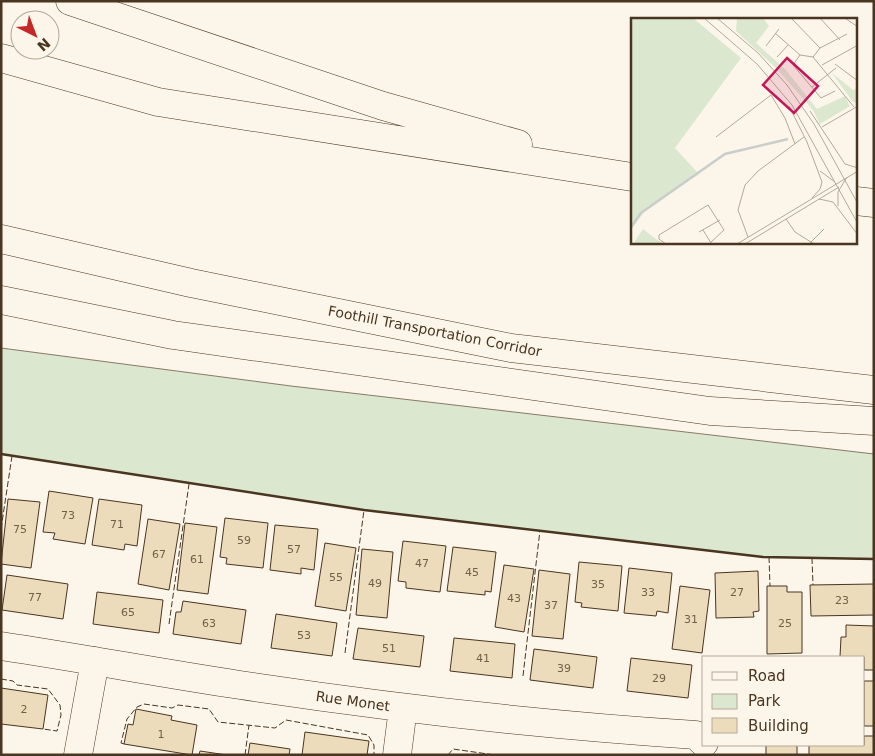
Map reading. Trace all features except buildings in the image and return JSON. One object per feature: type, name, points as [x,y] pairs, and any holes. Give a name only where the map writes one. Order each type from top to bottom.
[{"type":"main road","points":[[70,1],[383,106],[631,177]]},
{"type":"main road","points":[[1,58],[158,102],[631,177]]},
{"type":"main road","points":[[858,201],[874,203]]},
{"type":"main road","name":"Foothill Transportation Corridor","points":[[1,239],[191,283],[511,348],[874,390]]},
{"type":"main road","points":[[1,300],[173,335],[710,411],[874,420]]},
{"type":"main road","name":"Rue Monet","points":[[1,646],[241,685],[403,708],[603,729],[696,735],[702,741]]},
{"type":"main road","points":[[78,755],[96,661]]},
{"type":"main road","points":[[397,755],[403,708]]},
{"type":"main road","name":"Rue Monet","points":[[707,746],[716,755]]},
{"type":"green space","points":[[1,348],[291,386],[874,454],[874,559],[763,557],[364,510],[1,454]]},
{"type":"fence","points":[[1,529],[12,456]]},
{"type":"fence","points":[[169,624],[189,484]]},
{"type":"fence","points":[[345,653],[364,510]]},
{"type":"fence","points":[[523,676],[540,530]]},
{"type":"fence","points":[[769,557],[770,586]]},
{"type":"fence","points":[[812,558],[813,585]]},
{"type":"fence","points":[[1,679],[13,681],[17,685],[48,689],[60,705],[61,715],[57,731],[43,729]]},
{"type":"fence","points":[[124,744],[121,743],[127,719],[137,707],[144,704],[172,708],[178,705],[209,709],[218,722],[275,728],[286,720],[368,735],[374,745],[374,755]]},
{"type":"fence","points":[[245,755],[249,725]]},
{"type":"fence","points":[[448,755],[453,749],[495,755]]},
{"type":"wall","points":[[1,454],[364,510],[763,557],[874,559]]}]
